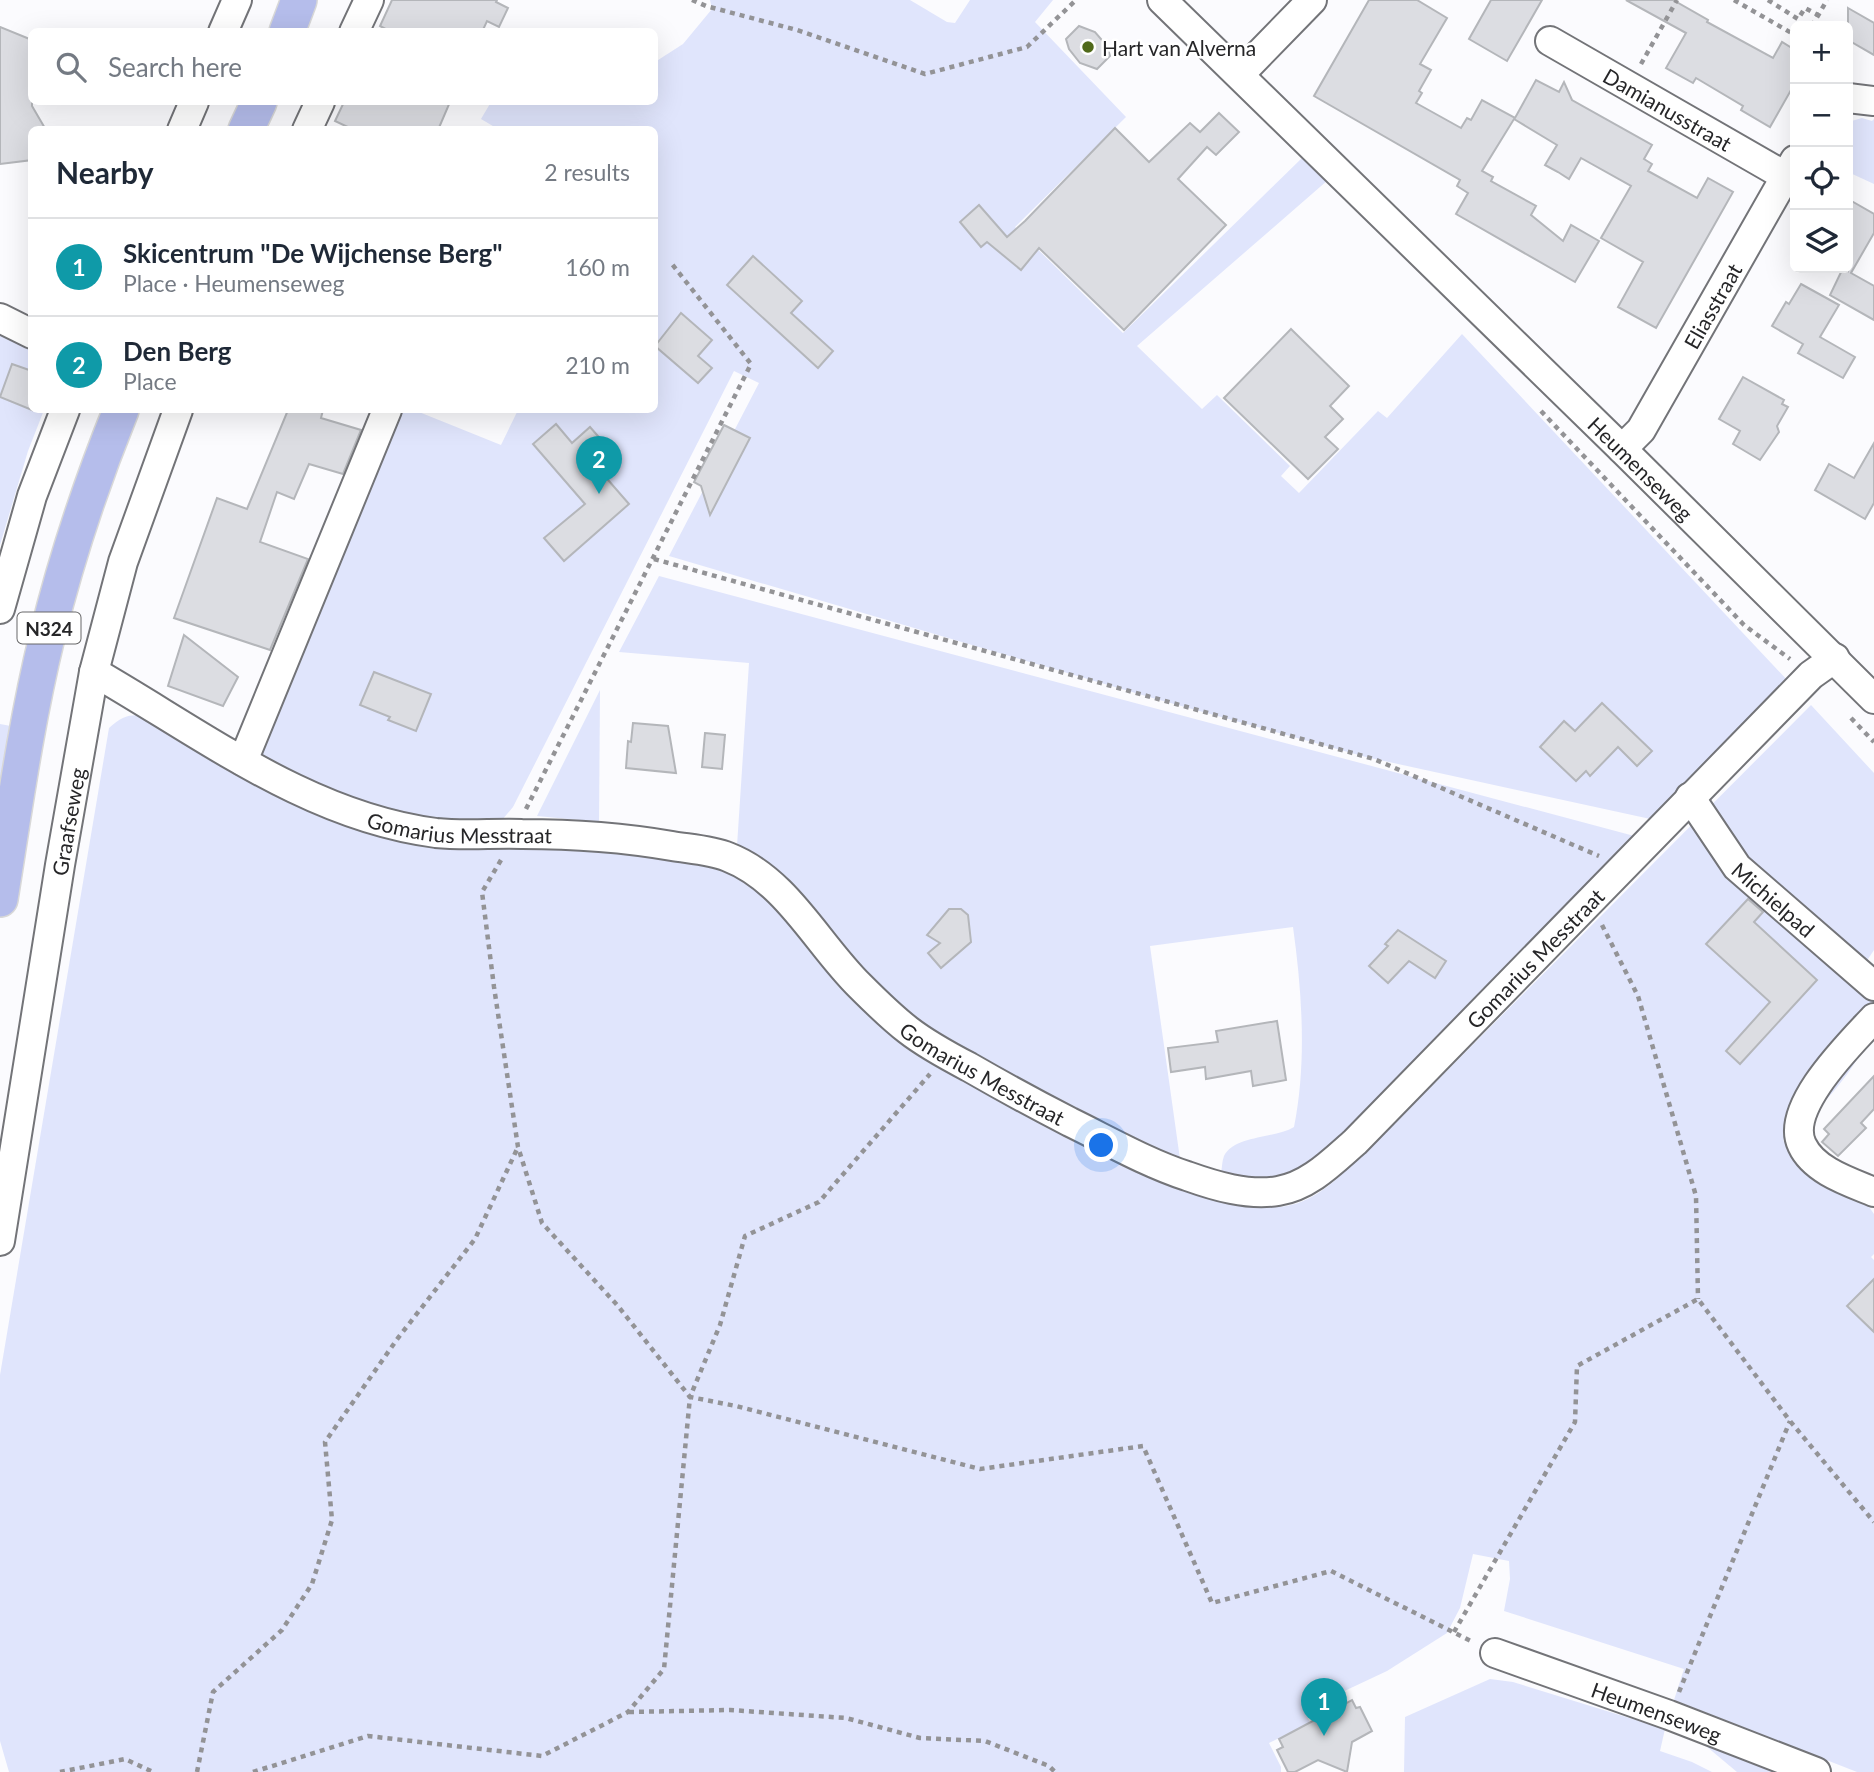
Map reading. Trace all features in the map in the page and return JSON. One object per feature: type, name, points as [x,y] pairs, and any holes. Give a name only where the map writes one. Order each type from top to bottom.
[{"type":"main road","points":[[288,28],[299,0]]},
{"type":"main road","points":[[248,126],[258,105]]},
{"type":"main road","name":"N324","points":[[0,899],[46,639],[79,524],[120,413]]},
{"type":"street","points":[[225,28],[237,0]]},
{"type":"street","points":[[356,28],[369,0]]},
{"type":"street","name":"Heumenseweg","points":[[1162,0],[1874,699]]},
{"type":"street","points":[[1240,74],[1312,0]]},
{"type":"street","name":"Damianusstraat","points":[[1550,41],[1628,86],[1790,168]]},
{"type":"street","points":[[1853,99],[1874,101]]},
{"type":"street","points":[[184,126],[193,105]]},
{"type":"street","points":[[309,126],[319,105]]},
{"type":"street","name":"Eliasstraat","points":[[1622,449],[1641,430],[1790,168]]},
{"type":"street","points":[[0,318],[28,332]]},
{"type":"street","points":[[0,609],[32,496],[64,413]]},
{"type":"street","name":"Graafseweg","points":[[0,1241],[94,672],[123,562],[177,413]]},
{"type":"street","points":[[243,761],[386,413]]},
{"type":"street","name":"Gomarius Messtraat","points":[[94,672],[243,761],[317,799],[355,814],[436,833],[617,837],[724,855],[750,867],[779,892],[858,985],[909,1031],[947,1055],[1025,1099],[1184,1175],[1225,1188],[1276,1192],[1296,1187],[1320,1172],[1355,1142],[1690,797],[1811,675],[1835,658]]},
{"type":"street","name":"Michielpad","points":[[1690,797],[1737,867],[1874,986]]},
{"type":"street","points":[[1874,1018],[1834,1062],[1799,1120],[1801,1144],[1812,1159],[1838,1177],[1874,1192]]},
{"type":"street","name":"Heumenseweg","points":[[1495,1653],[1669,1715],[1816,1772]]},
{"type":"path","points":[[692,0],[797,30],[925,74],[1027,47],[1076,0]]},
{"type":"path","points":[[1628,86],[1677,0]]},
{"type":"path","points":[[1768,0],[1798,19],[1805,8],[1818,15]]},
{"type":"path","points":[[1815,21],[1826,0]]},
{"type":"path","points":[[1738,1],[1790,32]]},
{"type":"path","points":[[672,264],[751,364],[525,811],[517,833],[482,892],[518,1147],[542,1223],[618,1306],[690,1397],[736,1406],[980,1469],[1143,1446],[1212,1603],[1331,1571],[1495,1653]]},
{"type":"path","name":"Heumenseweg","points":[[1537,407],[1744,625],[1811,675]]},
{"type":"path","points":[[653,559],[1374,759],[1623,867]]},
{"type":"path","points":[[1589,901],[1638,996],[1696,1196],[1698,1299],[1790,1421],[1874,1522]]},
{"type":"path","points":[[253,1772],[368,1736],[542,1756],[628,1712],[664,1669],[690,1397],[720,1325],[745,1236],[818,1202],[947,1055]]},
{"type":"path","points":[[197,1772],[214,1692],[282,1630],[312,1584],[332,1520],[325,1442],[398,1338],[475,1239],[518,1147]]},
{"type":"path","points":[[1454,1632],[1575,1422],[1577,1366],[1698,1299]]},
{"type":"path","points":[[1669,1715],[1790,1421]]},
{"type":"path","points":[[628,1712],[730,1710],[846,1718],[920,1738],[985,1741],[1049,1766],[1055,1772]]},
{"type":"path","points":[[60,1772],[125,1759],[153,1772]]},
{"type":"shaded area","points":[[710,0],[910,0],[947,22],[955,23],[970,0],[1053,0],[1035,22],[1126,117],[1015,227],[1123,333],[1303,157],[1328,180],[1137,346],[1202,409],[1217,395],[1290,466],[1281,476],[1299,493],[1378,411],[1387,418],[1462,334],[1789,682],[1655,820],[1366,757],[1156,699],[669,556],[759,383],[734,371],[513,807],[502,820],[449,823],[395,813],[326,789],[262,756],[263,747],[398,413],[421,413],[501,445],[517,413],[658,413],[658,126],[493,126],[481,119],[489,105],[658,105],[658,60],[683,44],[712,9]]},
{"type":"shaded area","points":[[1874,119],[1874,184],[1853,174],[1853,121]]},
{"type":"shaded area","points":[[0,325],[28,339],[28,413],[43,413],[28,451],[0,545]]},
{"type":"shaded area","points":[[659,576],[1638,837],[1454,1026],[1330,1147],[1289,1173],[1255,1178],[1221,1173],[1224,1156],[1229,1149],[1237,1144],[1294,1127],[1301,1078],[1302,1027],[1293,927],[1150,946],[1180,1159],[1029,1087],[952,1043],[892,1001],[737,846],[749,663],[619,652]]},
{"type":"shaded area","points":[[600,690],[599,822],[537,816]]},
{"type":"shaded area","points":[[1811,705],[1874,773],[1874,950],[1864,965],[1874,984],[1873,1027],[1867,1043],[1836,1089],[1783,1140],[1795,1157],[1860,1194],[1874,1214],[1874,1254],[1871,1257],[1874,1260],[1874,1772],[1857,1772],[1674,1700],[1684,1669],[1504,1611],[1510,1579],[1509,1561],[1473,1554],[1460,1608],[1447,1633],[1387,1671],[1304,1710],[1310,1723],[1269,1743],[1281,1772],[9,1772],[0,1741],[0,1375],[109,728],[118,720],[131,715],[148,716],[429,843],[479,849],[577,847],[634,851],[711,864],[741,876],[762,891],[847,989],[1230,1202],[1276,1207],[1291,1205],[1314,1196],[1372,1146]]},
{"type":"shaded area","points":[[0,724],[11,726],[0,798]]},
{"type":"shaded area","points":[[1490,1679],[1513,1682],[1665,1729],[1660,1751],[1712,1772],[1404,1772],[1405,1717]]},
{"type":"shaded area","points":[[1700,1741],[1780,1772],[1737,1772]]},
{"type":"building","points":[[392,0],[497,0],[496,2],[508,8],[499,27],[487,21],[484,28],[380,26]]},
{"type":"building","points":[[1369,0],[1417,0],[1447,18],[1420,64],[1431,70],[1419,91],[1422,93],[1416,103],[1461,128],[1467,118],[1471,120],[1482,100],[1515,118],[1536,80],[1559,92],[1564,82],[1572,100],[1652,145],[1644,159],[1652,164],[1648,171],[1697,198],[1708,178],[1733,192],[1656,328],[1618,307],[1643,262],[1601,238],[1631,186],[1581,158],[1569,179],[1545,165],[1557,145],[1514,119],[1482,171],[1493,177],[1491,181],[1536,206],[1531,215],[1563,241],[1571,225],[1599,241],[1575,282],[1456,214],[1468,193],[1457,186],[1460,180],[1314,96]]},
{"type":"building","points":[[1491,0],[1542,0],[1507,61],[1469,39]]},
{"type":"building","points":[[1626,0],[1673,0],[1773,58],[1782,42],[1790,47],[1790,92],[1770,127],[1741,110],[1743,106],[1696,78],[1693,83],[1666,68],[1686,33]]},
{"type":"building","points":[[1848,8],[1874,23],[1874,55],[1853,43],[1853,21],[1848,21]]},
{"type":"building","name":"Hart van Alverna","points":[[1079,26],[1095,32],[1107,46],[1110,56],[1097,69],[1080,63],[1069,49],[1066,39]]},
{"type":"building","points":[[0,27],[28,38],[28,105],[32,105],[44,126],[28,126],[28,160],[0,164]]},
{"type":"building","points":[[343,105],[449,105],[440,126],[346,126],[335,121]]},
{"type":"building","points":[[1219,113],[1239,132],[1216,155],[1207,147],[1178,179],[1226,225],[1124,330],[1039,248],[1021,270],[987,242],[981,247],[960,222],[979,205],[1007,237],[1115,128],[1149,162],[1190,123],[1200,132]]},
{"type":"building","points":[[1853,202],[1874,214],[1874,233],[1853,270]]},
{"type":"building","points":[[753,256],[802,301],[791,313],[833,351],[818,368],[727,285]]},
{"type":"building","points":[[1841,273],[1851,273],[1874,286],[1874,320],[1830,295]]},
{"type":"building","points":[[1801,284],[1839,305],[1820,337],[1855,357],[1843,378],[1798,353],[1803,344],[1772,326],[1786,302],[1789,304]]},
{"type":"building","points":[[681,313],[712,340],[698,356],[712,368],[698,383],[658,349],[658,342]]},
{"type":"building","points":[[1291,329],[1349,386],[1330,406],[1343,419],[1325,437],[1338,449],[1308,479],[1224,398]]},
{"type":"building","points":[[12,364],[28,370],[28,408],[0,397]]},
{"type":"building","points":[[1743,377],[1784,400],[1782,404],[1788,407],[1777,426],[1779,432],[1760,460],[1733,444],[1740,431],[1719,419]]},
{"type":"building","points":[[287,413],[322,413],[321,418],[361,430],[343,474],[309,464],[294,499],[277,492],[260,542],[308,559],[270,650],[174,618],[217,498],[247,509]]},
{"type":"building","points":[[556,424],[572,443],[590,427],[611,451],[595,465],[629,504],[564,561],[544,538],[585,504],[533,444]]},
{"type":"building","points":[[724,425],[750,438],[710,515],[701,486],[694,482]]},
{"type":"building","points":[[1874,443],[1874,503],[1865,519],[1815,490],[1829,464],[1854,478]]},
{"type":"building","points":[[184,635],[238,677],[223,706],[168,686]]},
{"type":"building","points":[[374,672],[431,694],[416,731],[360,705]]},
{"type":"building","points":[[1602,703],[1652,751],[1637,766],[1618,747],[1590,776],[1586,771],[1576,781],[1540,747],[1564,721],[1575,731]]},
{"type":"building","points":[[633,723],[668,726],[676,773],[626,768],[628,741],[631,742]]},
{"type":"building","points":[[705,733],[725,735],[722,769],[702,767]]},
{"type":"building","points":[[1748,899],[1763,912],[1754,922],[1817,980],[1740,1064],[1726,1051],[1770,1002],[1706,944]]},
{"type":"building","points":[[949,909],[961,909],[968,915],[971,942],[941,968],[928,953],[940,943],[927,935]]},
{"type":"building","points":[[1398,930],[1446,961],[1435,978],[1409,961],[1388,983],[1369,966],[1388,946],[1385,944]]},
{"type":"building","points":[[1277,1021],[1286,1080],[1253,1086],[1251,1071],[1206,1079],[1205,1067],[1171,1072],[1168,1048],[1218,1042],[1216,1031]]},
{"type":"building","points":[[1874,1076],[1874,1109],[1861,1123],[1866,1128],[1838,1156],[1822,1142],[1829,1134],[1824,1129]]},
{"type":"building","points":[[1874,1279],[1874,1332],[1847,1306]]},
{"type":"building","points":[[1352,1700],[1356,1708],[1360,1707],[1372,1731],[1352,1742],[1347,1772],[1318,1760],[1295,1772],[1288,1772],[1277,1750],[1283,1747],[1279,1739]]},
{"type":"place","name":"Hart van Alverna","points":[[1088,47]]},
{"type":"place","name":"Den Berg","points":[[599,494]]},
{"type":"place","name":"Skicentrum \"De Wijchense Berg\"","points":[[1324,1736]]}]
